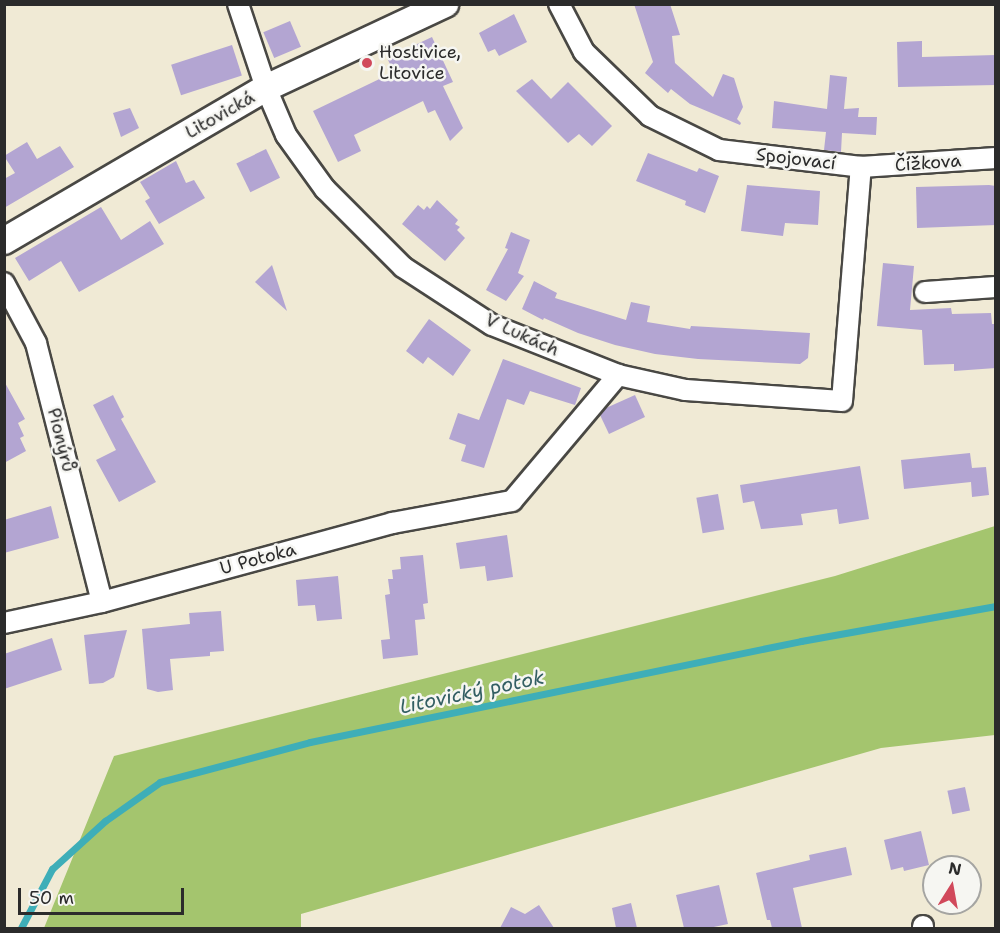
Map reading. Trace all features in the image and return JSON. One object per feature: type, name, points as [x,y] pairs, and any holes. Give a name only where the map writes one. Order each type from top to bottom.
[{"type":"street","name":"V Lukách","points":[[238,4],[266,88],[286,135],[325,189],[403,267],[492,325],[618,375],[685,390],[842,401]]},
{"type":"street","name":"Litovická","points":[[4,241],[266,88],[445,4]]},
{"type":"street","name":"Spojovací","points":[[559,4],[584,52],[650,116],[720,150],[861,167],[842,401]]},
{"type":"street","name":"Čížkova","points":[[861,167],[996,158]]},
{"type":"street","name":"Pionýrů","points":[[4,283],[36,343],[102,602]]},
{"type":"street","points":[[925,292],[996,287]]},
{"type":"street","name":"U Potoka","points":[[4,623],[102,602],[392,523],[513,501],[618,375]]},
{"type":"green space","points":[[995,526],[995,735],[881,748],[301,914],[301,928],[44,928],[114,756],[835,576]]},
{"type":"building","points":[[634,4],[670,4],[680,35],[672,36],[675,63],[713,97],[723,74],[734,78],[743,107],[737,119],[740,125],[690,104],[671,89],[668,93],[645,73],[653,62]]},
{"type":"building","points":[[514,14],[527,42],[499,56],[495,49],[488,52],[479,33]]},
{"type":"building","points":[[290,21],[301,47],[274,58],[263,32]]},
{"type":"building","points":[[432,37],[453,82],[443,86],[463,128],[450,141],[435,110],[428,113],[423,101],[354,135],[361,151],[338,162],[313,111],[394,72],[387,58]]},
{"type":"building","points":[[922,41],[922,57],[996,55],[996,85],[898,87],[897,42]]},
{"type":"building","points":[[232,45],[242,75],[181,95],[171,65]]},
{"type":"building","points":[[830,75],[847,77],[844,109],[859,108],[858,117],[877,117],[876,135],[842,133],[841,152],[824,150],[826,132],[772,128],[774,101],[827,109]]},
{"type":"building","points":[[532,79],[551,99],[568,82],[612,126],[592,146],[579,134],[568,143],[516,91]]},
{"type":"building","points":[[130,108],[139,128],[121,137],[113,113]]},
{"type":"building","points":[[27,142],[37,159],[60,146],[74,167],[4,208],[4,179],[15,173],[4,156]]},
{"type":"building","points":[[266,149],[280,178],[250,192],[236,163]]},
{"type":"building","points":[[648,153],[697,172],[699,168],[719,176],[705,213],[685,205],[686,201],[636,181]]},
{"type":"building","points":[[176,161],[186,183],[194,180],[205,198],[159,224],[145,201],[150,198],[140,182]]},
{"type":"building","points":[[747,185],[820,191],[818,225],[785,223],[783,236],[741,231]]},
{"type":"building","points":[[996,186],[996,225],[917,228],[916,187]]},
{"type":"building","points":[[437,200],[458,220],[455,224],[460,227],[457,230],[465,238],[445,261],[402,224],[418,205],[424,210],[427,206],[430,209]]},
{"type":"building","points":[[101,207],[121,240],[150,221],[164,244],[79,292],[61,261],[29,281],[15,258]]},
{"type":"building","points":[[511,232],[530,240],[518,273],[524,276],[506,301],[486,290],[508,249],[505,248]]},
{"type":"building","points":[[883,263],[914,266],[910,310],[951,308],[952,314],[991,313],[992,324],[996,324],[996,368],[954,371],[954,364],[924,365],[922,330],[877,326]]},
{"type":"building","points":[[272,265],[287,311],[255,282]]},
{"type":"building","points":[[534,281],[557,293],[555,298],[626,320],[631,302],[650,306],[647,322],[690,329],[691,326],[810,333],[808,358],[800,364],[698,359],[655,354],[615,345],[578,333],[544,318],[543,320],[522,309]]},
{"type":"building","points":[[429,319],[471,350],[453,376],[428,357],[423,364],[406,351]]},
{"type":"building","points":[[503,359],[581,388],[575,405],[530,391],[524,405],[507,399],[484,468],[461,461],[466,445],[449,439],[458,413],[479,420]]},
{"type":"building","points":[[4,381],[25,419],[18,423],[24,436],[20,438],[26,451],[4,463]]},
{"type":"building","points":[[113,395],[124,417],[121,419],[156,482],[119,502],[96,460],[116,450],[93,405]]},
{"type":"building","points":[[635,395],[645,417],[609,434],[600,415],[606,408]]},
{"type":"building","points":[[970,453],[972,468],[986,467],[989,495],[972,497],[971,482],[904,489],[901,460]]},
{"type":"building","points":[[860,466],[869,519],[839,524],[837,509],[801,514],[803,525],[761,529],[754,501],[743,503],[740,485]]},
{"type":"building","points":[[718,494],[724,529],[703,533],[696,498]]},
{"type":"building","points":[[51,506],[59,538],[4,553],[4,520]]},
{"type":"building","points":[[507,535],[513,577],[487,581],[485,566],[460,569],[456,543]]},
{"type":"building","points":[[423,555],[428,603],[423,604],[425,619],[415,620],[418,655],[383,659],[381,640],[390,639],[385,595],[390,594],[388,579],[393,579],[392,570],[401,569],[400,557]]},
{"type":"building","points":[[338,576],[342,619],[317,621],[315,605],[298,606],[296,580]]},
{"type":"building","points":[[221,611],[224,651],[210,652],[210,656],[170,659],[173,690],[158,692],[147,689],[142,629],[190,624],[189,613]]},
{"type":"building","points":[[127,630],[114,677],[103,683],[89,684],[84,635]]},
{"type":"building","points":[[52,638],[62,670],[4,689],[4,654]]},
{"type":"building","points":[[965,787],[970,810],[952,814],[947,791]]},
{"type":"building","points":[[921,831],[927,855],[922,855],[922,867],[904,871],[903,867],[891,870],[884,840]]},
{"type":"building","points":[[846,847],[852,875],[793,888],[802,928],[772,928],[770,920],[767,920],[756,873],[810,860],[809,855]]},
{"type":"building","points":[[719,885],[728,924],[709,928],[684,928],[676,895]]},
{"type":"building","points":[[631,903],[637,928],[616,928],[612,908]]},
{"type":"building","points":[[539,905],[554,928],[500,928],[511,907],[525,914]]},
{"type":"waterway","name":"Litovický potok","points":[[21,928],[52,869],[105,821],[160,782],[310,742],[801,641],[996,606]]},
{"type":"place","name":"Hostivice, Litovice","points":[[367,63]]}]
